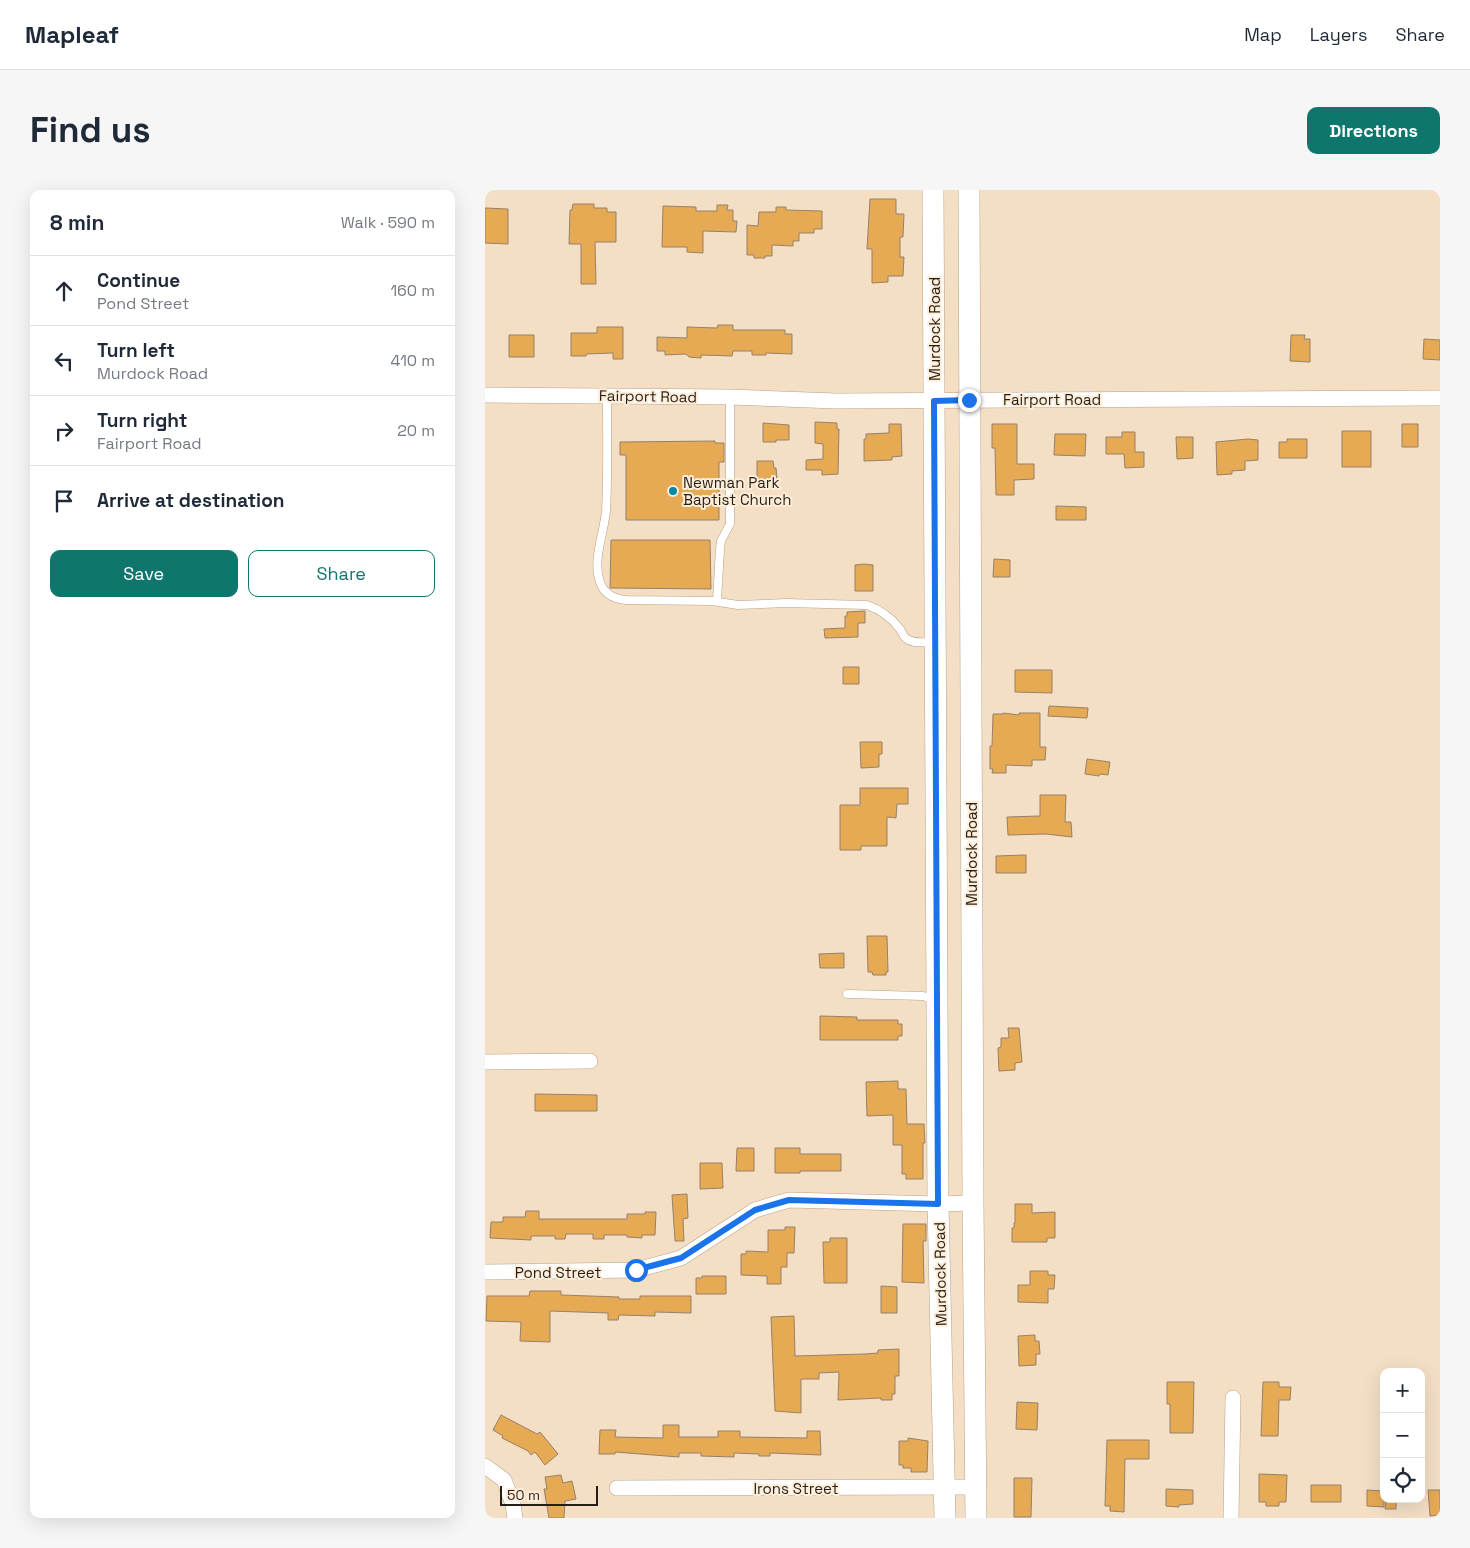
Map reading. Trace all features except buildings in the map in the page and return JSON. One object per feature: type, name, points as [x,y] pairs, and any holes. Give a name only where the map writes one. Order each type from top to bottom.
[{"type":"main road","name":"Murdock Road","points":[[933,190],[938,1204],[945,1518]]},
{"type":"main road","name":"Murdock Road","points":[[969,190],[976,1518]]},
{"type":"main road","points":[[936,757],[971,756]]},
{"type":"main road","points":[[937,1001],[972,1000]]},
{"type":"street","name":"Fairport Road","points":[[485,395],[729,397],[836,401],[1440,398]]},
{"type":"street","points":[[485,1062],[590,1060]]},
{"type":"street","name":"Pond Street","points":[[485,1272],[636,1270],[681,1258],[755,1210],[789,1200],[938,1204],[973,1203]]},
{"type":"street","points":[[1231,1518],[1233,1398]]},
{"type":"street","points":[[485,1466],[504,1480],[513,1504],[515,1518]]},
{"type":"street","name":"Irons Street","points":[[617,1488],[976,1487]]},
{"type":"lane","points":[[607,396],[606,512],[600,540],[598,576],[603,589],[613,597],[626,600],[717,602],[738,605],[786,602],[867,605],[886,614],[894,621],[904,638],[918,642],[935,642]]},
{"type":"lane","points":[[717,602],[717,576],[721,541],[731,524],[729,397]]},
{"type":"lane","points":[[847,994],[923,996],[937,1001]]},
{"type":"place","name":"Newman Park Baptist Church","points":[[673,491]]},
{"type":"route","points":[[636,1270],[681,1258],[755,1210],[789,1200],[938,1204],[934,401],[969,400]]}]
